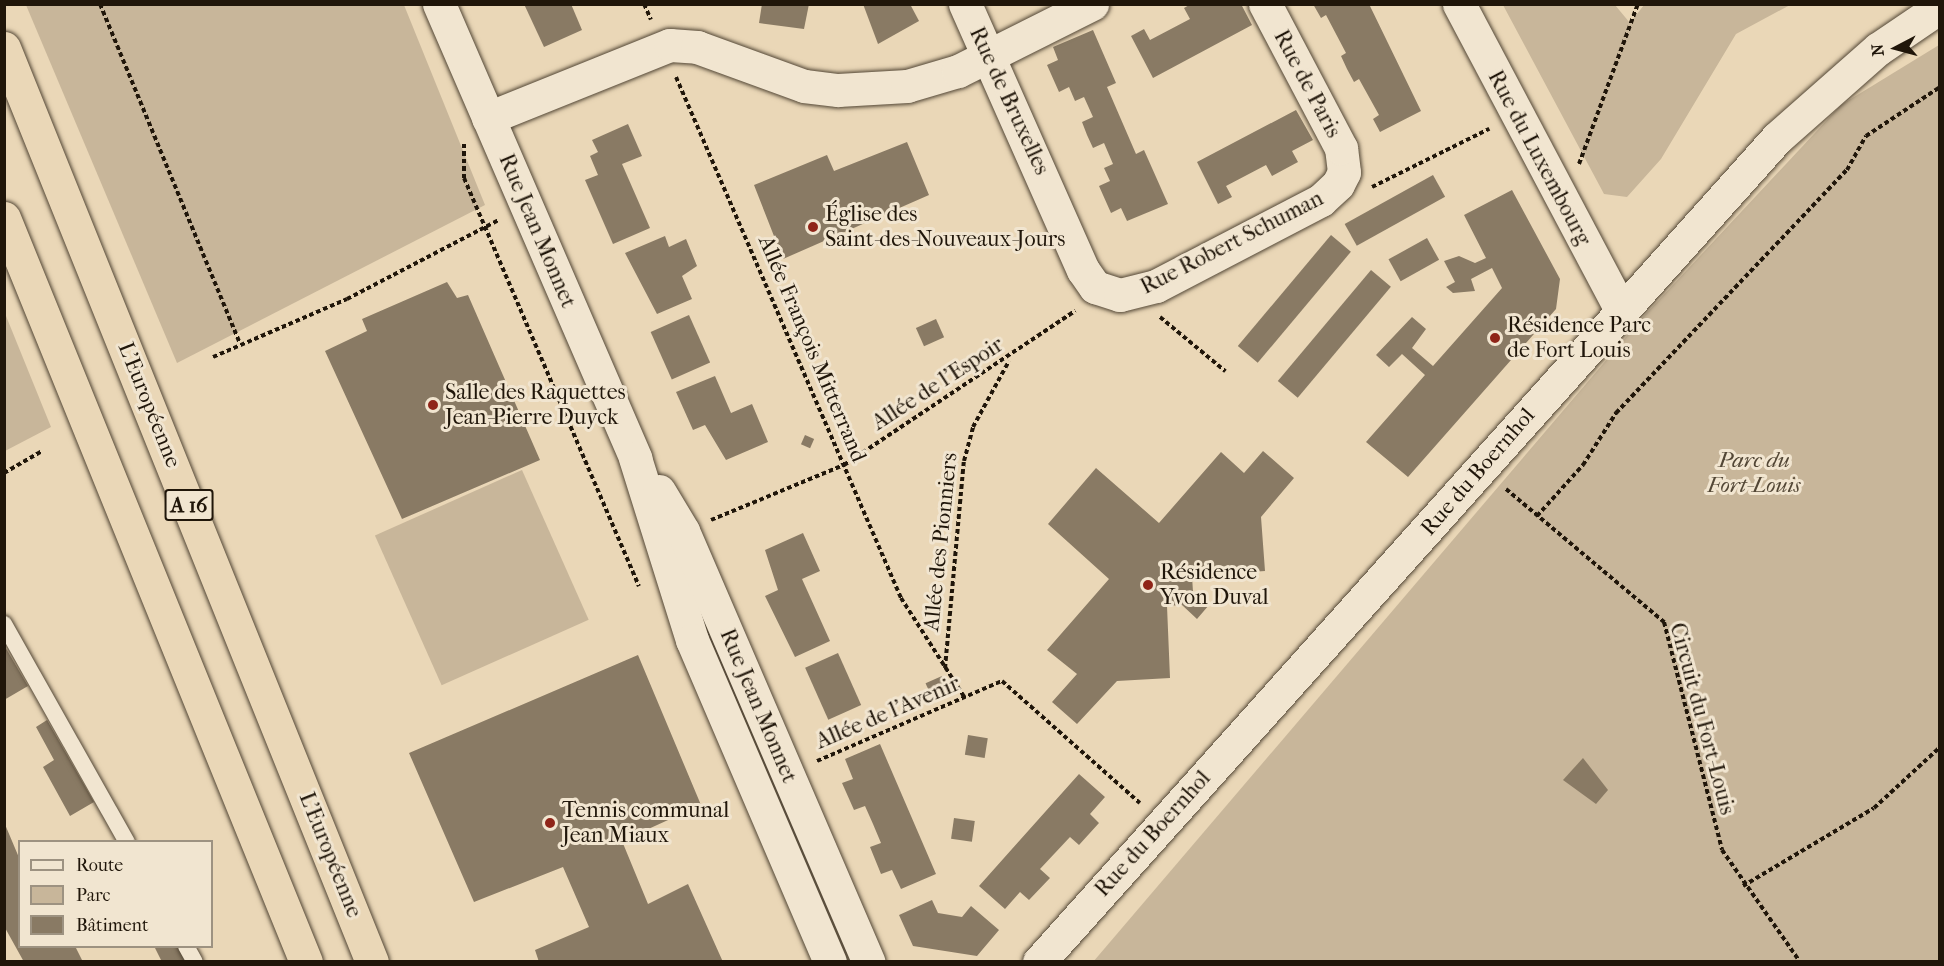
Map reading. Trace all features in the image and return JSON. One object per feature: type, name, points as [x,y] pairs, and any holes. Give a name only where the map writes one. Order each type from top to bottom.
[{"type":"highway","name":"L'Européenne","points":[[4,48],[372,962]]},
{"type":"highway","name":"A 16","points":[[4,218],[306,962]]},
{"type":"street","name":"Rue Jean Monnet","points":[[439,4],[635,458],[692,640],[830,962]]},
{"type":"street","name":"Rue de Bruxelles","points":[[965,4],[1083,270],[1117,292]]},
{"type":"street","points":[[488,118],[662,45],[697,47],[772,78],[838,90],[926,82],[990,56],[1092,4]]},
{"type":"street","name":"Rue de Paris","points":[[1265,4],[1337,138],[1341,175]]},
{"type":"street","name":"Rue du Luxembourg","points":[[1459,4],[1565,208],[1622,310]]},
{"type":"street","name":"Rue du Boernhol","points":[[1039,962],[1622,310],[1797,118],[1878,49],[1940,7]]},
{"type":"street","name":"Rue Robert Schuman","points":[[1117,292],[1321,201],[1341,175]]},
{"type":"street","name":"Rue Jean Monnet","points":[[635,458],[683,531],[869,962]]},
{"type":"lane","points":[[4,624],[126,840]]},
{"type":"lane","points":[[187,948],[195,962]]},
{"type":"path","points":[[100,4],[240,343]]},
{"type":"path","name":"Allée François Mitterrand","points":[[644,4],[901,598],[965,698]]},
{"type":"path","points":[[1565,208],[1602,92],[1638,4]]},
{"type":"path","points":[[1538,516],[1583,465],[1616,413],[1847,170],[1866,136],[1940,87]]},
{"type":"path","points":[[1341,175],[1358,188],[1390,182],[1516,114]]},
{"type":"path","points":[[488,118],[468,134],[461,166],[484,229],[626,556]]},
{"type":"path","points":[[213,357],[240,343],[347,299],[484,229]]},
{"type":"path","points":[[1117,292],[1225,371]]},
{"type":"path","name":"Allée de l'Espoir","points":[[683,531],[844,465],[1117,292]]},
{"type":"path","name":"Allée des Pionniers","points":[[945,668],[964,461],[982,406],[1011,358]]},
{"type":"path","points":[[4,473],[42,451]]},
{"type":"path","name":"Circuit du Fort-Louis","points":[[1482,467],[1664,622],[1712,823],[1743,886],[1800,962]]},
{"type":"path","name":"Allée de l'Avenir","points":[[788,774],[1002,681],[1163,823]]},
{"type":"path","points":[[1743,886],[1874,808],[1940,747]]},
{"type":"green space","points":[[26,5],[404,5],[485,205],[177,363]]},
{"type":"green space","points":[[1503,5],[1615,5],[1630,23],[1644,5],[1790,5],[1736,34],[1661,159],[1627,197],[1604,194]]},
{"type":"green space","name":"Parc du Fort-Louis","points":[[1939,45],[1939,961],[1093,962],[1643,317],[1841,105]]},
{"type":"green space","points":[[4,311],[51,427],[5,451],[4,451]]},
{"type":"green space","points":[[522,470],[589,620],[442,685],[375,535]]},
{"type":"building","points":[[524,4],[571,4],[582,30],[544,47]]},
{"type":"building","points":[[762,4],[809,4],[804,29],[759,23]]},
{"type":"building","points":[[863,4],[910,4],[919,21],[878,44]]},
{"type":"building","points":[[1191,4],[1241,4],[1252,25],[1153,78],[1131,36],[1144,29],[1150,40],[1190,19],[1184,8]]},
{"type":"building","points":[[1313,4],[1369,4],[1421,111],[1380,132],[1373,119],[1379,115],[1359,79],[1354,82],[1347,69],[1341,56],[1346,53],[1326,15],[1321,18]]},
{"type":"building","points":[[1093,30],[1116,83],[1107,87],[1136,154],[1144,150],[1168,204],[1127,221],[1121,208],[1111,213],[1099,186],[1110,181],[1104,168],[1113,164],[1104,143],[1093,148],[1087,135],[1082,122],[1093,117],[1084,97],[1075,101],[1069,87],[1059,92],[1047,65],[1058,60],[1053,47]]},
{"type":"building","points":[[1296,110],[1313,140],[1292,151],[1298,162],[1272,176],[1266,165],[1226,186],[1232,197],[1218,204],[1197,162]]},
{"type":"building","points":[[628,124],[642,156],[622,164],[650,228],[613,244],[585,180],[598,175],[590,156],[598,152],[592,140]]},
{"type":"building","name":"Église des Saint-des-Nouveaux-Jours","points":[[907,142],[929,195],[783,259],[754,185],[827,155],[834,171]]},
{"type":"building","points":[[1433,175],[1445,197],[1357,246],[1345,224]]},
{"type":"building","name":"Résidence Parc de Fort Louis","points":[[1512,190],[1560,279],[1556,309],[1408,477],[1366,442],[1425,375],[1402,354],[1389,367],[1376,355],[1412,317],[1426,329],[1412,348],[1433,366],[1502,288],[1492,268],[1471,279],[1475,291],[1453,293],[1446,287],[1455,282],[1444,261],[1459,256],[1475,263],[1486,258],[1464,215]]},
{"type":"building","points":[[1331,235],[1351,252],[1258,363],[1238,346]]},
{"type":"building","points":[[665,236],[669,247],[686,239],[697,266],[682,276],[692,299],[657,314],[625,253]]},
{"type":"building","points":[[1427,238],[1439,260],[1401,281],[1389,259]]},
{"type":"building","points":[[1371,270],[1391,287],[1298,398],[1278,381]]},
{"type":"building","name":"Salle des Raquettes Jean-Pierre Duyck","points":[[447,282],[457,298],[468,295],[540,460],[402,519],[325,351],[367,331],[362,319]]},
{"type":"building","points":[[689,315],[710,363],[672,380],[651,332]]},
{"type":"building","points":[[936,319],[944,337],[924,346],[916,328]]},
{"type":"building","points":[[715,376],[731,413],[752,404],[768,442],[726,460],[705,425],[693,430],[676,392]]},
{"type":"building","points":[[805,435],[814,439],[810,448],[801,444]]},
{"type":"building","name":"Résidence Yvon Duval","points":[[1263,451],[1294,478],[1261,517],[1265,571],[1192,576],[1193,592],[1209,605],[1197,619],[1182,605],[1167,606],[1170,678],[1117,681],[1077,724],[1052,702],[1077,674],[1047,650],[1109,579],[1048,524],[1096,468],[1159,523],[1221,452],[1244,473]]},
{"type":"building","points":[[803,533],[820,571],[802,579],[830,641],[795,657],[765,596],[778,590],[765,550]]},
{"type":"building","points":[[4,645],[28,686],[4,700]]},
{"type":"building","points":[[838,653],[861,705],[828,720],[805,668]]},
{"type":"building","name":"Tennis communal Jean Miaux","points":[[638,655],[701,805],[622,841],[648,904],[688,884],[723,962],[539,962],[535,950],[589,927],[563,867],[474,902],[409,753]]},
{"type":"building","points":[[942,676],[949,692],[932,699],[926,683]]},
{"type":"building","points":[[47,720],[94,802],[70,816],[43,767],[54,760],[36,727]]},
{"type":"building","points":[[968,735],[988,738],[985,758],[965,755]]},
{"type":"building","points":[[880,744],[936,874],[901,889],[892,870],[881,874],[870,847],[881,843],[873,824],[865,806],[854,810],[842,783],[853,779],[845,759]]},
{"type":"building","points":[[1583,758],[1608,790],[1596,804],[1563,780]]},
{"type":"building","points":[[1079,774],[1105,797],[1090,814],[1099,823],[1079,845],[1070,837],[1040,869],[1050,878],[1029,900],[1020,892],[1005,909],[979,886]]},
{"type":"building","points":[[954,818],[975,821],[972,842],[951,839]]},
{"type":"building","points":[[4,822],[18,855],[18,948],[76,948],[83,962],[24,962],[4,926]]},
{"type":"building","points":[[932,900],[938,913],[962,917],[971,906],[999,930],[977,956],[913,946],[899,915]]},
{"type":"building","points":[[155,948],[178,948],[185,961],[162,962]]},
{"type":"place","name":"Église des Saint-des-Nouveaux-Jours","points":[[813,227]]},
{"type":"place","name":"Résidence Parc de Fort Louis","points":[[1495,338]]},
{"type":"place","name":"Salle des Raquettes Jean-Pierre Duyck","points":[[433,405]]},
{"type":"place","name":"Résidence Yvon Duval","points":[[1148,585]]},
{"type":"place","name":"Tennis communal Jean Miaux","points":[[550,823]]}]
